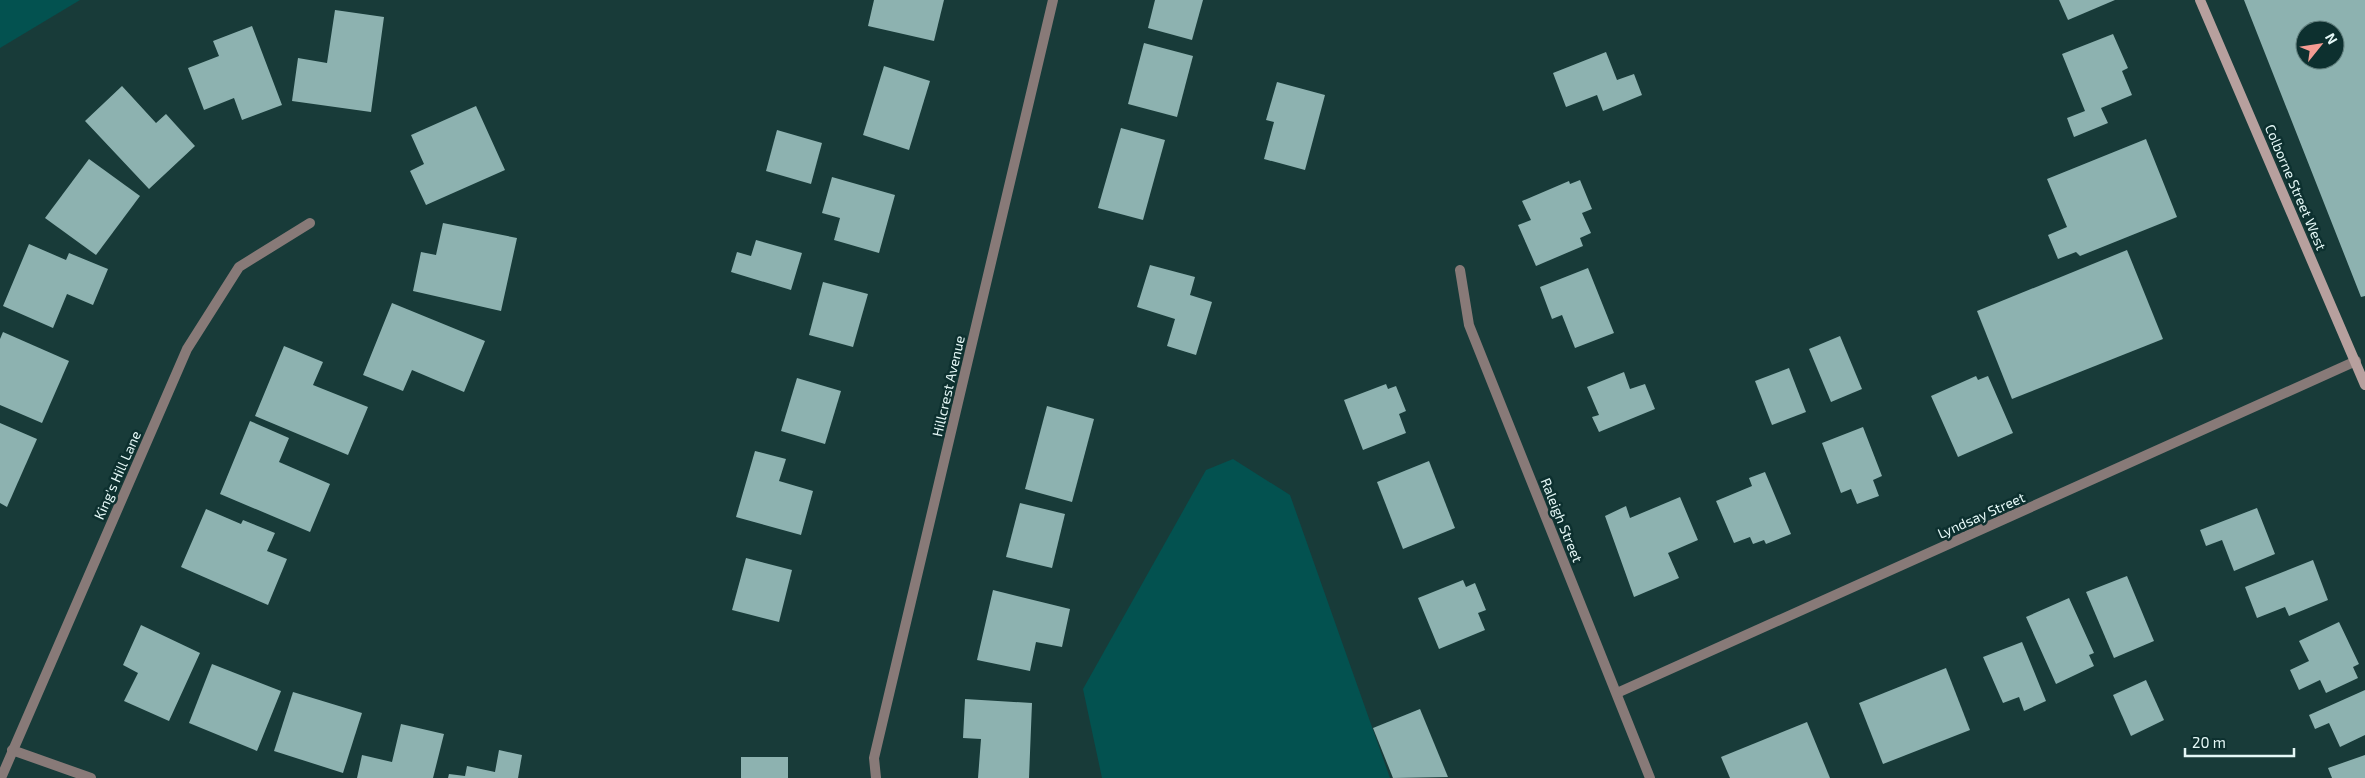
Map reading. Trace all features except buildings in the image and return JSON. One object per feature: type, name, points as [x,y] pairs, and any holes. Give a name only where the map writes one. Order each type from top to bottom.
[{"type":"main road","name":"Colborne Street West","points":[[2200,0],[2365,385]]},
{"type":"street","name":"Hillcrest Avenue","points":[[876,778],[874,758],[1053,0]]},
{"type":"street","name":"King's Hill Lane","points":[[1,778],[187,349],[238,266],[310,224]]},
{"type":"street","name":"Raleigh Street","points":[[1460,270],[1469,325],[1650,778]]},
{"type":"street","name":"Lyndsay Street","points":[[1617,693],[2356,361]]},
{"type":"street","points":[[12,750],[91,778]]},
{"type":"shaded area","points":[[0,0],[80,0],[0,48]]},
{"type":"shaded area","points":[[1233,459],[1290,495],[1390,778],[1102,778],[1083,689],[1206,470]]}]
